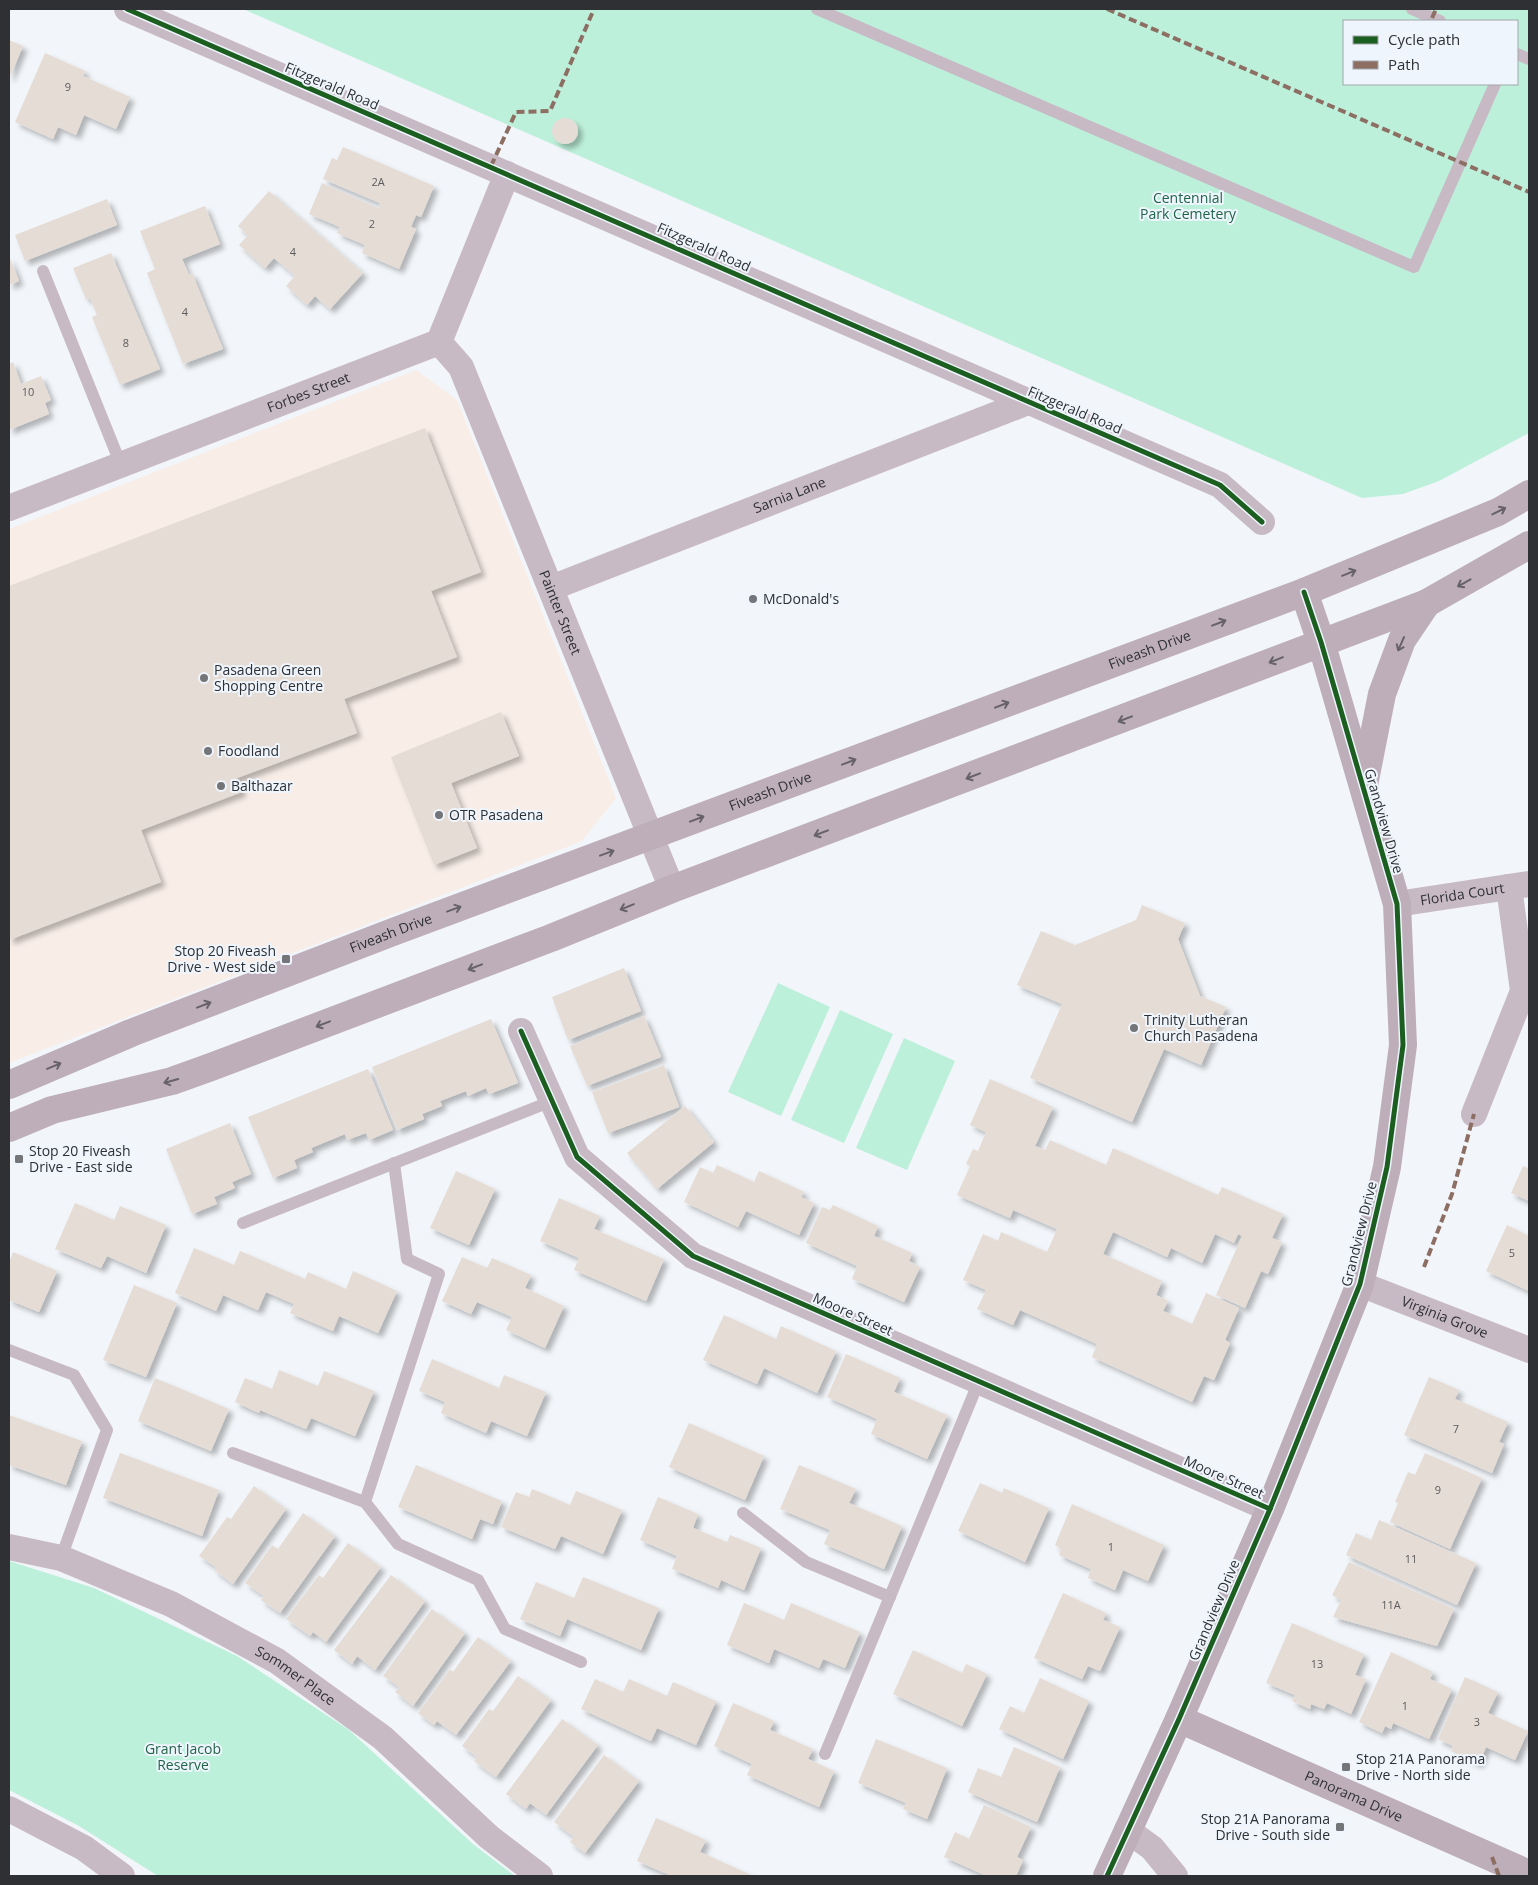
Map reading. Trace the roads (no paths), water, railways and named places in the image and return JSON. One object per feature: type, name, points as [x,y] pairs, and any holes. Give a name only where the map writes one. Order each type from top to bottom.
[{"type":"main road","name":"Fiveash Drive","points":[[9,1085],[132,1033],[312,963],[1304,592],[1498,512],[1529,494]]},
{"type":"main road","points":[[9,1128],[52,1110],[172,1081],[203,1070],[551,938],[672,889],[1189,695],[1427,603],[1529,545]]},
{"type":"main road","name":"Grandview Drive","points":[[1107,1876],[1179,1719],[1270,1509],[1360,1284],[1387,1167],[1403,1045],[1397,904],[1322,642],[1304,592]]},
{"type":"main road","points":[[1363,789],[1382,694],[1402,640],[1427,603]]},
{"type":"main road","name":"Panorama Drive","points":[[1179,1719],[1529,1874]]},
{"type":"street","name":"Fitzgerald Road","points":[[127,9],[1220,485],[1262,522]]},
{"type":"street","points":[[439,342],[507,174]]},
{"type":"street","name":"Forbes Street","points":[[9,508],[439,342]]},
{"type":"street","name":"Painter Street","points":[[439,342],[461,367],[672,889]]},
{"type":"street","name":"Sarnia Lane","points":[[551,588],[1028,402]]},
{"type":"street","points":[[1474,1114],[1523,991],[1519,885]]},
{"type":"street","name":"Florida Court","points":[[1397,904],[1519,885]]},
{"type":"street","name":"Moore Street","points":[[521,1031],[577,1158],[693,1256],[1270,1509]]},
{"type":"street","name":"Virginia Grove","points":[[1360,1284],[1529,1350]]},
{"type":"street","name":"Sommer Place","points":[[9,1547],[61,1558],[171,1604],[277,1661],[383,1738],[488,1838],[540,1876]]},
{"type":"street","points":[[9,1809],[84,1848],[122,1876]]},
{"type":"street","points":[[1127,1830],[1152,1848],[1175,1876]]},
{"type":"lane","points":[[817,9],[1414,267],[1494,85]]},
{"type":"lane","points":[[1412,9],[1438,20]]},
{"type":"lane","points":[[43,271],[121,465]]},
{"type":"lane","points":[[244,1223],[552,1101]]},
{"type":"lane","points":[[365,1502],[439,1274],[407,1259],[394,1163]]},
{"type":"lane","points":[[9,1350],[74,1375],[107,1430],[61,1558]]},
{"type":"lane","points":[[825,1754],[979,1381]]},
{"type":"lane","points":[[233,1452],[365,1502],[398,1544],[478,1580],[506,1629],[581,1662]]},
{"type":"lane","points":[[743,1513],[806,1562],[890,1597]]},
{"type":"place","name":"McDonald's","points":[[753,599]]},
{"type":"place","name":"Pasadena Green Shopping Centre","points":[[204,678]]},
{"type":"place","name":"Foodland","points":[[208,751]]},
{"type":"place","name":"Balthazar","points":[[221,786]]},
{"type":"place","name":"OTR Pasadena","points":[[439,815]]},
{"type":"place","name":"Stop 20 Fiveash Drive - West side","points":[[286,959]]},
{"type":"place","name":"Trinity Lutheran Church Pasadena","points":[[1134,1028]]},
{"type":"place","name":"Stop 20 Fiveash Drive - East side","points":[[19,1159]]},
{"type":"place","name":"Stop 21A Panorama Drive - North side","points":[[1346,1767]]},
{"type":"place","name":"Stop 21A Panorama Drive - South side","points":[[1340,1827]]},
{"type":"park label","name":"Centennial Park Cemetery","points":[[1188,206]]},
{"type":"park label","name":"Grant Jacob Reserve","points":[[183,1758]]}]
